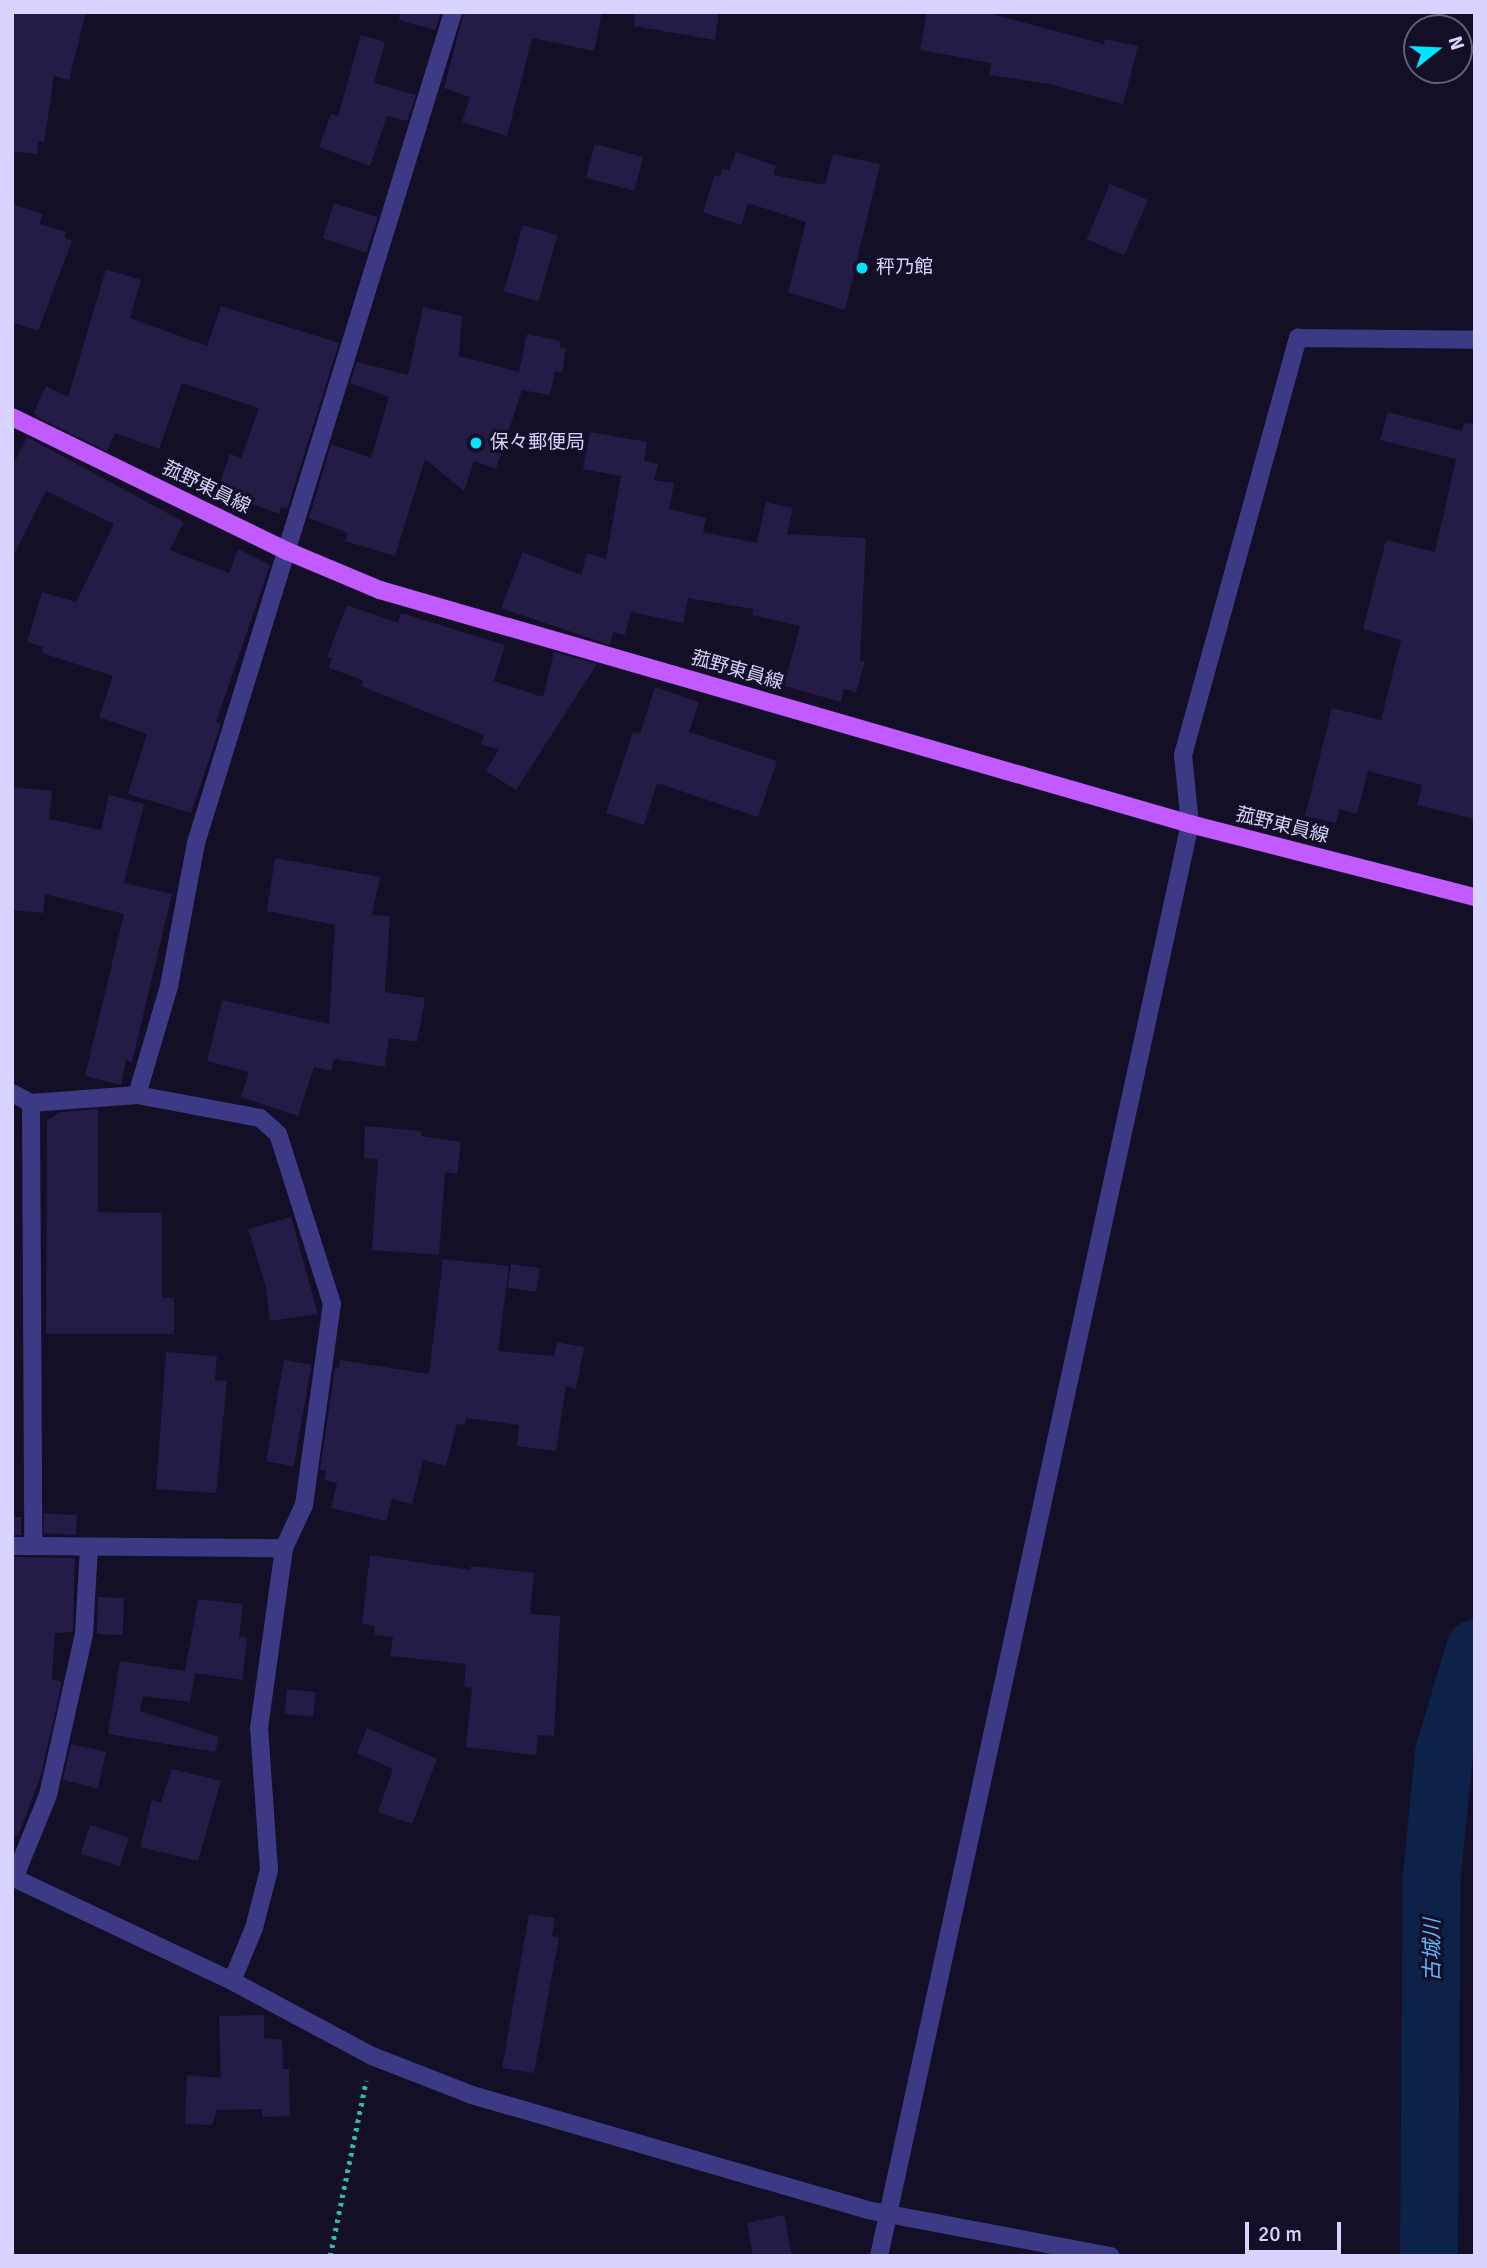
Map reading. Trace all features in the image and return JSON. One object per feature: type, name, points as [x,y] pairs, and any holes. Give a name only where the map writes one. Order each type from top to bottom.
[{"type":"main road","name":"菰野東員線","points":[[12,417],[287,551],[380,590],[1190,824],[1475,897]]},
{"type":"street","points":[[137,1095],[169,986],[196,843],[453,12]]},
{"type":"street","points":[[879,2256],[1190,824],[1183,755],[1298,338],[1475,340]]},
{"type":"street","points":[[12,1093],[31,1103],[137,1095],[260,1118],[278,1133],[332,1304],[304,1505],[284,1548],[259,1728],[270,1870],[254,1928],[232,1981]]},
{"type":"street","points":[[31,1103],[21,1256],[33,1546]]},
{"type":"street","points":[[12,1546],[284,1548]]},
{"type":"street","points":[[89,1548],[84,1634],[48,1795],[14,1877],[232,1981],[372,2056],[472,2095],[660,2153],[888,2213],[1111,2256]]},
{"type":"path","points":[[330,2256],[372,2056]]},
{"type":"building","points":[[12,12],[86,12],[69,80],[54,76],[44,142],[38,141],[37,154],[12,151]]},
{"type":"building","points":[[400,12],[441,12],[435,30],[399,20]]},
{"type":"building","points":[[464,12],[602,12],[594,51],[532,38],[507,136],[462,122],[470,97],[444,88]]},
{"type":"building","points":[[635,12],[719,12],[715,40],[634,26]]},
{"type":"building","points":[[927,12],[984,12],[1104,44],[1105,39],[1138,46],[1123,104],[1049,84],[989,75],[991,63],[920,50]]},
{"type":"building","points":[[361,35],[385,42],[374,83],[416,95],[407,121],[387,116],[370,166],[319,147],[331,114],[338,116]]},
{"type":"building","points":[[595,144],[643,157],[634,191],[586,178]]},
{"type":"building","points":[[736,152],[776,166],[773,175],[825,185],[833,154],[880,164],[845,310],[788,292],[806,222],[748,203],[741,225],[703,212],[715,175],[720,177],[723,168],[729,170]]},
{"type":"building","points":[[1110,184],[1148,200],[1124,255],[1087,239]]},
{"type":"building","points":[[334,203],[378,217],[366,252],[323,238]]},
{"type":"building","points":[[12,204],[43,214],[39,224],[66,232],[65,238],[72,241],[38,331],[12,322]]},
{"type":"building","points":[[523,225],[558,235],[539,301],[504,291]]},
{"type":"building","points":[[106,269],[141,280],[130,318],[207,346],[221,306],[339,343],[287,509],[281,507],[279,514],[217,491],[230,454],[241,458],[259,408],[182,383],[159,449],[115,433],[107,451],[37,417],[34,412],[46,386],[68,397]]},
{"type":"building","points":[[423,307],[462,316],[459,356],[519,372],[527,334],[561,341],[560,347],[566,348],[562,373],[555,371],[550,395],[522,390],[496,469],[474,461],[464,491],[425,459],[395,556],[345,541],[348,533],[309,518],[331,444],[371,458],[389,397],[350,383],[357,362],[408,375]]},
{"type":"building","points":[[1388,412],[1462,431],[1464,423],[1475,424],[1475,819],[1417,805],[1422,785],[1368,771],[1357,814],[1339,809],[1336,823],[1305,816],[1332,708],[1381,720],[1401,640],[1363,629],[1386,540],[1435,552],[1456,459],[1380,440]]},
{"type":"building","points":[[590,432],[647,442],[644,461],[658,464],[654,480],[674,483],[669,509],[706,518],[703,532],[757,543],[766,502],[793,508],[787,534],[866,538],[860,661],[865,662],[856,692],[844,689],[841,702],[784,686],[800,626],[752,615],[753,609],[688,598],[683,623],[631,612],[625,635],[613,632],[610,645],[501,608],[523,552],[581,575],[587,553],[606,559],[621,476],[583,469]]},
{"type":"building","points":[[27,437],[184,522],[170,550],[229,573],[238,549],[270,565],[216,722],[221,724],[191,813],[128,794],[147,734],[99,717],[113,676],[42,653],[43,647],[27,642],[42,592],[76,602],[114,524],[46,491],[12,559],[12,467]]},
{"type":"building","points":[[347,605],[398,623],[401,613],[505,645],[494,681],[543,697],[554,652],[597,664],[516,790],[486,771],[499,749],[481,745],[484,735],[361,686],[363,680],[329,668],[332,658],[327,657]]},
{"type":"building","points":[[655,687],[699,702],[689,732],[777,761],[758,817],[657,783],[644,825],[606,813],[633,732],[640,734]]},
{"type":"building","points":[[12,787],[52,791],[49,819],[101,830],[109,795],[144,804],[124,883],[172,894],[132,1062],[126,1060],[121,1085],[85,1076],[124,914],[45,894],[43,913],[12,910]]},
{"type":"building","points":[[275,858],[380,877],[372,915],[390,916],[385,992],[425,998],[417,1042],[389,1038],[385,1067],[334,1059],[331,1071],[314,1067],[298,1116],[241,1097],[249,1072],[207,1061],[222,1000],[329,1024],[335,925],[267,911]]},
{"type":"building","points":[[98,1109],[98,1212],[162,1213],[162,1298],[174,1298],[174,1334],[46,1334],[47,1120],[60,1112]]},
{"type":"building","points":[[365,1126],[422,1131],[421,1136],[461,1142],[457,1174],[445,1172],[439,1255],[372,1250],[378,1159],[364,1158]]},
{"type":"building","points":[[291,1217],[318,1314],[270,1321],[266,1287],[248,1229]]},
{"type":"building","points":[[443,1259],[509,1266],[498,1351],[554,1356],[557,1342],[584,1347],[576,1389],[566,1386],[556,1451],[517,1446],[519,1425],[466,1418],[465,1425],[457,1424],[446,1466],[423,1460],[412,1504],[392,1499],[386,1521],[331,1508],[337,1483],[324,1480],[326,1471],[320,1470],[335,1368],[339,1369],[340,1360],[429,1374]]},
{"type":"building","points":[[511,1264],[540,1268],[536,1292],[508,1288]]},
{"type":"building","points":[[166,1352],[217,1356],[215,1380],[227,1381],[216,1493],[156,1489]]},
{"type":"building","points":[[284,1360],[312,1365],[294,1466],[266,1461]]},
{"type":"building","points":[[44,1513],[77,1515],[76,1535],[43,1533]]},
{"type":"building","points":[[12,1517],[21,1517],[21,1535],[12,1535]]},
{"type":"building","points":[[370,1555],[470,1570],[471,1566],[534,1573],[530,1614],[560,1616],[554,1736],[538,1735],[536,1755],[466,1747],[472,1688],[464,1687],[466,1664],[390,1656],[393,1637],[374,1635],[375,1626],[362,1624]]},
{"type":"building","points":[[12,1557],[75,1558],[73,1632],[55,1633],[52,1679],[62,1682],[41,1775],[18,1836],[12,1835]]},
{"type":"building","points":[[98,1597],[124,1598],[123,1635],[97,1634]]},
{"type":"building","points":[[198,1599],[243,1604],[239,1637],[247,1638],[242,1680],[195,1673],[190,1702],[143,1696],[140,1711],[219,1737],[215,1752],[108,1734],[120,1661],[185,1671]]},
{"type":"building","points":[[287,1689],[316,1692],[313,1717],[284,1714]]},
{"type":"building","points":[[367,1728],[437,1759],[412,1824],[378,1812],[393,1769],[357,1753]]},
{"type":"building","points":[[71,1744],[106,1752],[98,1788],[63,1780]]},
{"type":"building","points":[[172,1769],[221,1781],[198,1861],[140,1847],[152,1800],[161,1802]]},
{"type":"building","points":[[90,1825],[129,1838],[120,1866],[81,1854]]},
{"type":"building","points":[[529,1914],[555,1918],[552,1936],[559,1938],[534,2073],[502,2068]]},
{"type":"building","points":[[264,2015],[264,2038],[282,2040],[283,2069],[289,2069],[290,2116],[262,2117],[262,2109],[217,2110],[212,2125],[185,2124],[187,2075],[221,2078],[219,2016]]},
{"type":"building","points":[[784,2215],[792,2256],[753,2256],[747,2223]]},
{"type":"waterway","name":"古城川","points":[[1429,2256],[1432,1874],[1444,1753],[1475,1649]]},
{"type":"place","name":"秤乃館","points":[[862,268]]},
{"type":"place","name":"保々郵便局","points":[[476,443]]}]
